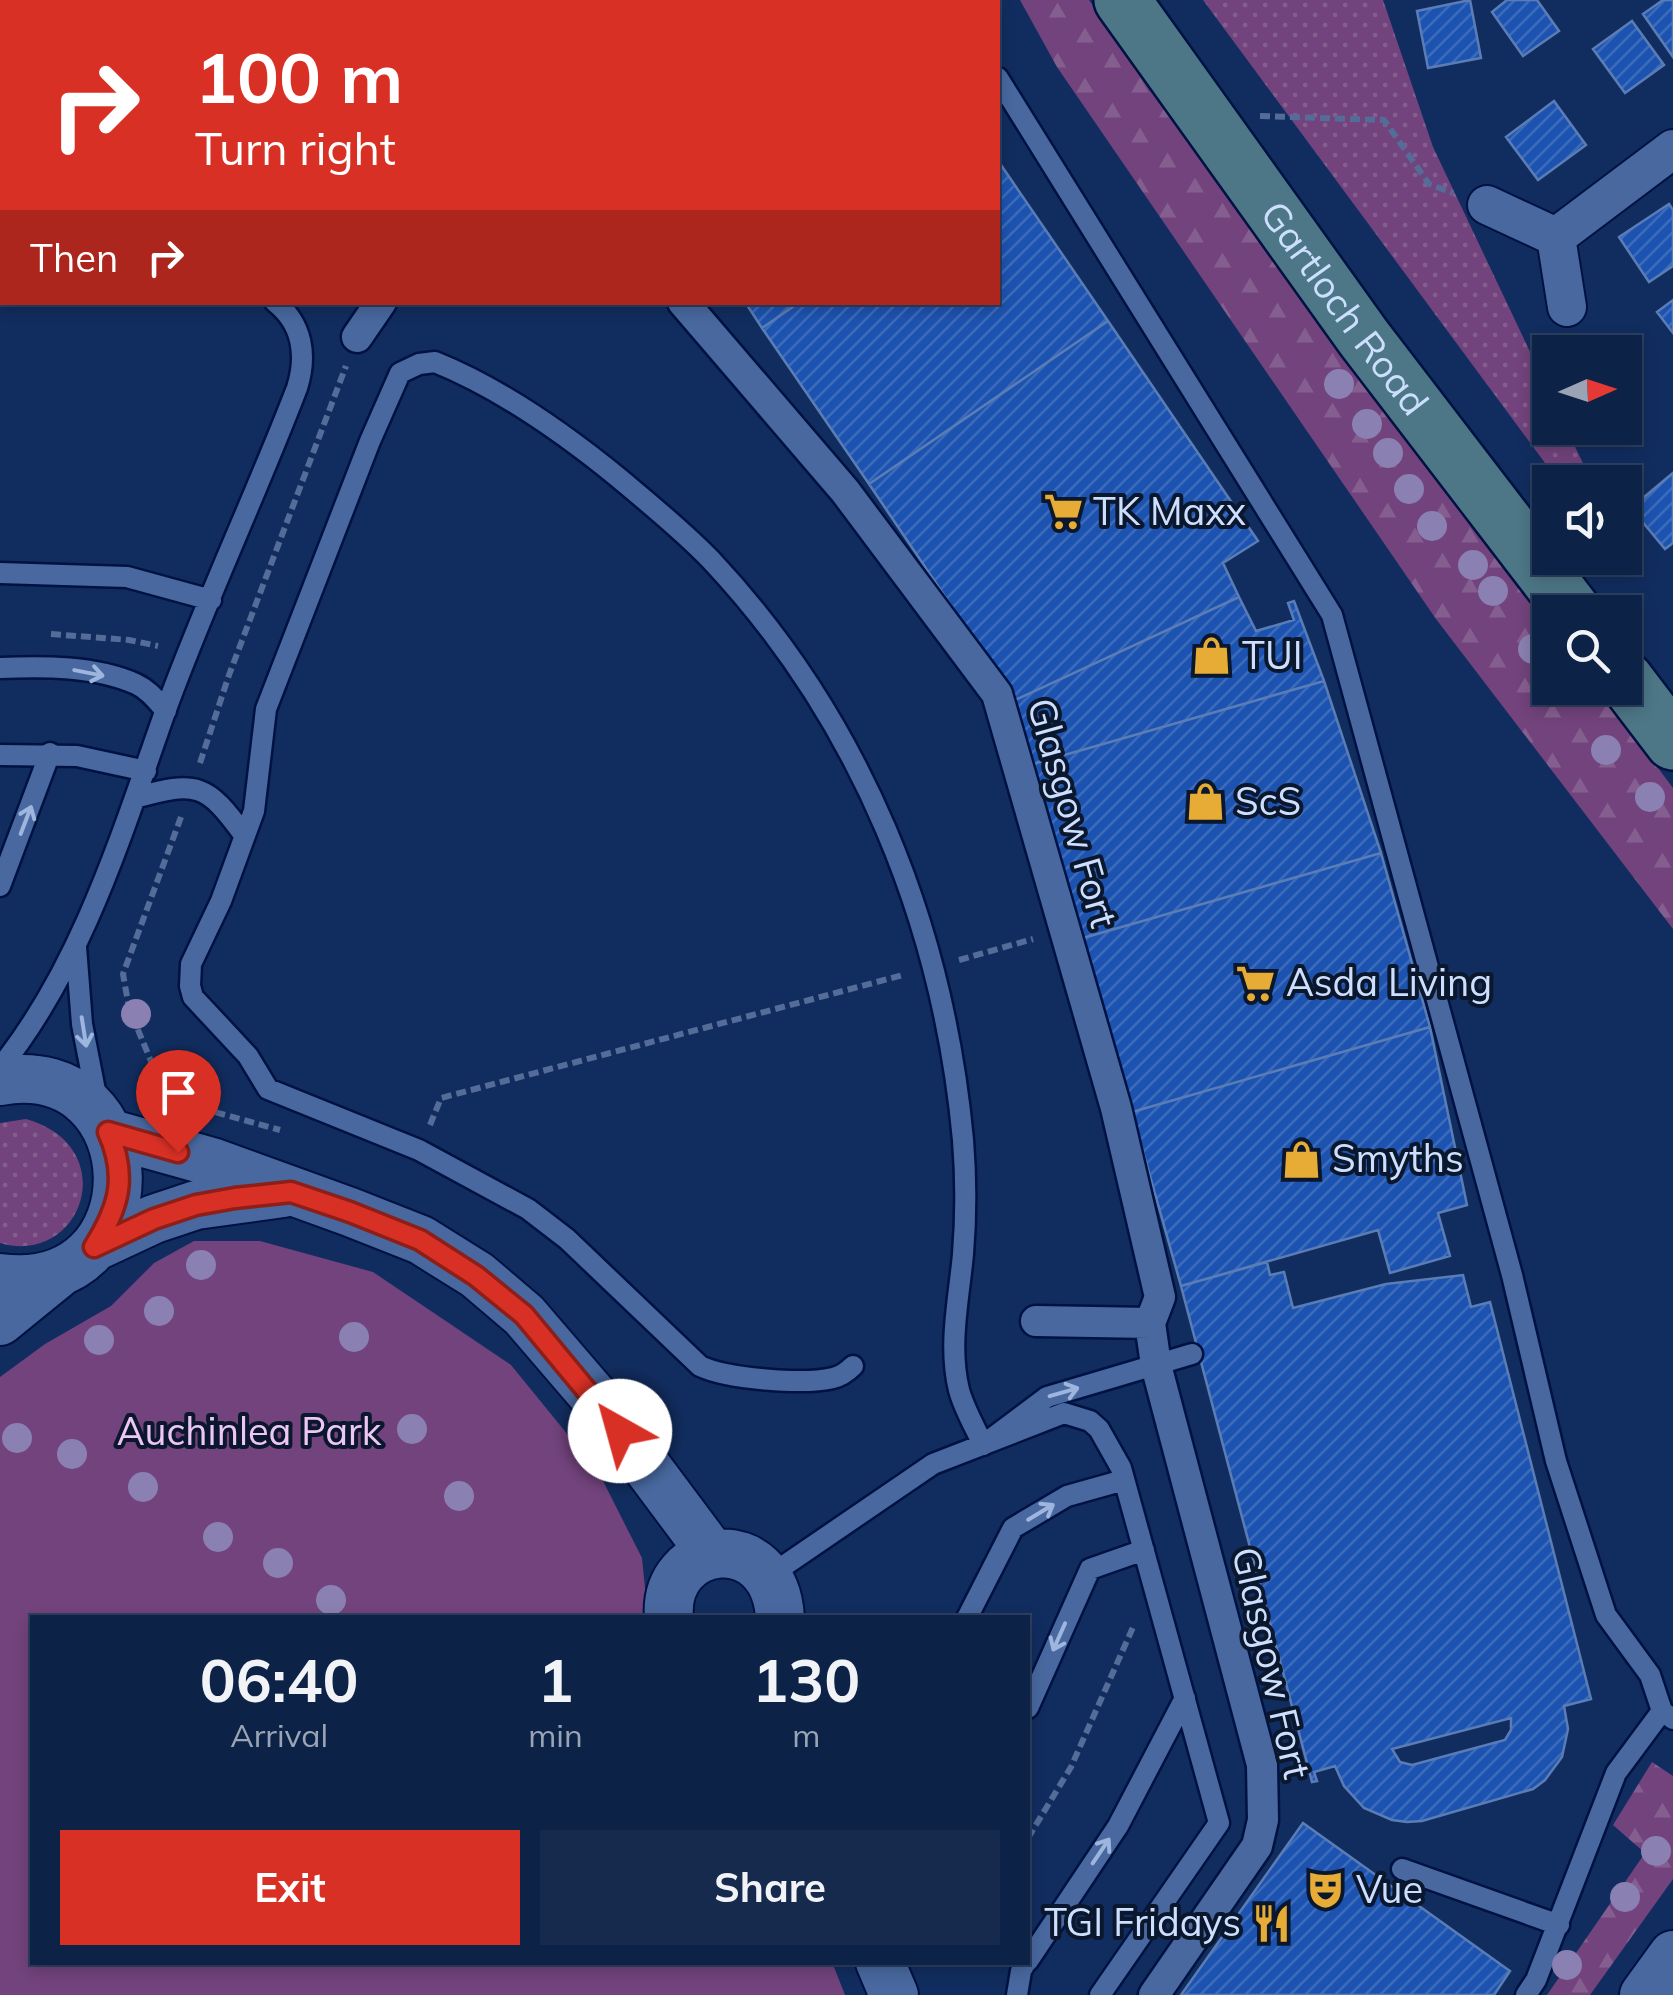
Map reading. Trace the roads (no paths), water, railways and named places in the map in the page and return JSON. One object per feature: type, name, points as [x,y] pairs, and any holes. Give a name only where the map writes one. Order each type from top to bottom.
[{"type":"main road","name":"Gartloch Road","points":[[1122,0],[1364,338],[1561,595]]},
{"type":"main road","points":[[1642,701],[1673,742]]},
{"type":"street","points":[[1556,236],[1673,149]]},
{"type":"street","points":[[1487,205],[1556,236]]},
{"type":"street","points":[[1556,236],[1566,307]]},
{"type":"street","points":[[357,337],[379,305]]},
{"type":"street","name":"Glasgow Fort","points":[[687,305],[845,491],[997,694],[1116,1108],[1160,1297],[1150,1323],[1156,1365],[1262,1765],[1263,1820],[1257,1846],[1154,1995]]},
{"type":"street","points":[[0,1081],[42,1081],[69,1092],[104,1125],[420,1240],[476,1276],[524,1315],[597,1400],[712,1554]]},
{"type":"street","points":[[0,1322],[78,1259],[112,1219],[120,1184],[119,1165],[104,1125]]},
{"type":"street","points":[[0,1278],[36,1279],[154,1219],[196,1205],[291,1192]]},
{"type":"street","points":[[1036,1321],[1150,1323]]},
{"type":"street","points":[[669,1615],[670,1594],[679,1576],[693,1562],[712,1554],[744,1556],[775,1597]]},
{"type":"street","points":[[1644,1995],[1673,1955]]},
{"type":"street","points":[[881,1965],[894,1995]]},
{"type":"lane","points":[[1000,81],[1332,615],[1512,1275],[1556,1461],[1606,1615],[1650,1675],[1668,1715],[1616,1774],[1536,1980],[1526,1995]]},
{"type":"lane","points":[[0,1068],[30,1031],[76,945],[303,370],[304,354],[294,326],[279,305]]},
{"type":"lane","points":[[853,1366],[843,1375],[819,1380],[727,1376],[711,1371],[686,1354],[552,1226],[500,1192],[419,1150],[268,1089],[236,1040],[194,997],[191,964],[221,900],[254,810],[266,708],[400,373],[419,364],[435,362],[511,402],[582,448],[710,560],[792,663],[860,770],[887,827],[947,1019],[963,1145],[964,1249],[954,1359],[960,1393],[983,1445]]},
{"type":"lane","points":[[0,572],[127,577],[211,600]]},
{"type":"lane","points":[[0,668],[78,670],[124,680],[149,692],[166,711]]},
{"type":"lane","points":[[0,755],[50,753],[146,771]]},
{"type":"lane","points":[[0,886],[50,753]]},
{"type":"lane","points":[[135,798],[175,789],[200,789],[215,799],[244,835]]},
{"type":"lane","points":[[76,945],[82,1024],[104,1125]]},
{"type":"lane","points":[[983,1445],[1047,1397],[1192,1354]]},
{"type":"lane","points":[[775,1597],[933,1464],[1064,1413],[1090,1421],[1099,1430],[1124,1480],[1219,1823],[1100,1995]]},
{"type":"lane","points":[[970,1615],[1014,1528],[1066,1496],[1124,1480]]},
{"type":"lane","points":[[1030,1703],[1090,1568],[1144,1550]]},
{"type":"lane","points":[[1030,1958],[1118,1826],[1185,1698]]},
{"type":"lane","points":[[1402,1869],[1558,1925]]},
{"type":"lane","points":[[1017,1995],[1020,1971],[1025,1965]]},
{"type":"place","name":"TK Maxx","points":[[1063,512]]},
{"type":"place","name":"TUI","points":[[1212,656]]},
{"type":"place","name":"ScS","points":[[1205,802]]},
{"type":"place","name":"Asda Living","points":[[1256,983]]},
{"type":"place","name":"Smyths","points":[[1302,1159]]},
{"type":"place","name":"Vue","points":[[1326,1890]]},
{"type":"place","name":"TGI Fridays","points":[[1271,1923]]},
{"type":"park label","name":"Auchinlea Park","points":[[249,1432]]}]
